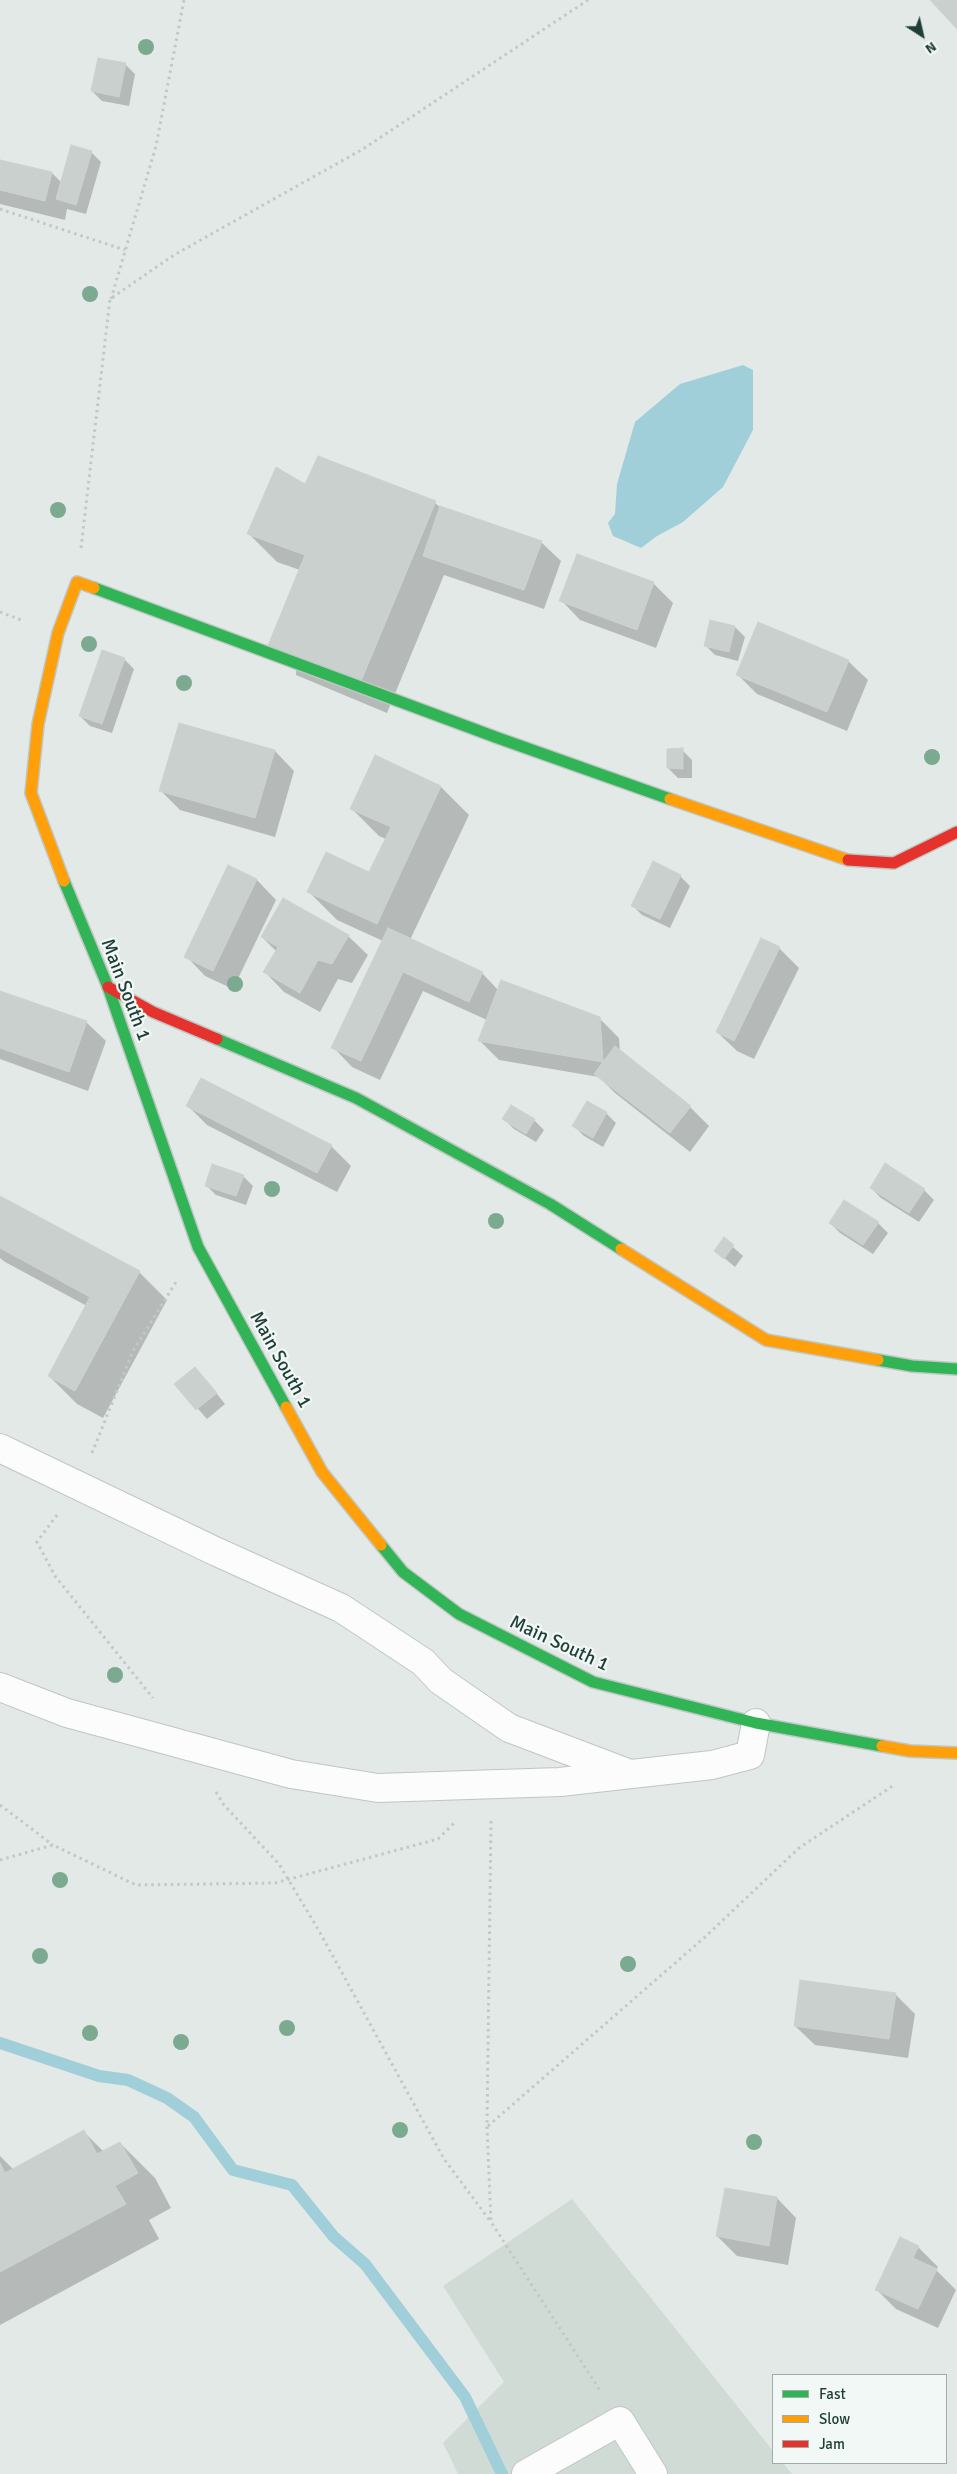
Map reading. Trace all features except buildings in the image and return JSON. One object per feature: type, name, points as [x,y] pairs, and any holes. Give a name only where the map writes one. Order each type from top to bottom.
[{"type":"street","points":[[77,582],[498,738],[844,860],[894,863],[957,832]]},
{"type":"street","name":"Main South 1","points":[[77,582],[58,633],[38,724],[32,793],[64,882],[108,988],[198,1248],[322,1472],[403,1572],[459,1614],[593,1682],[756,1723],[910,1751],[957,1753]]},
{"type":"street","points":[[108,988],[153,1012],[356,1098],[550,1204],[766,1340],[912,1366],[957,1369]]},
{"type":"street","points":[[0,1448],[216,1552],[341,1608],[422,1662],[442,1681],[509,1728],[631,1774]]},
{"type":"street","points":[[0,1687],[66,1713],[291,1774],[378,1788],[560,1782],[712,1766],[750,1755],[756,1723]]},
{"type":"street","points":[[528,2473],[620,2421],[653,2474]]},
{"type":"path","points":[[77,582],[110,299],[156,146],[184,0]]},
{"type":"path","points":[[110,299],[174,255],[363,149],[588,0]]},
{"type":"path","points":[[0,209],[125,250]]},
{"type":"path","points":[[487,2126],[705,1937],[799,1848],[896,1784],[910,1751]]},
{"type":"path","points":[[0,1805],[53,1845],[136,1885],[275,1883],[438,1839],[492,1783]]},
{"type":"path","points":[[492,1783],[487,2126],[491,2222],[620,2421]]},
{"type":"path","points":[[0,1860],[53,1845]]},
{"type":"shaded area","points":[[572,2199],[772,2450],[772,2464],[784,2464],[792,2474],[458,2474],[443,2443],[504,2382],[443,2286]]},
{"type":"water","points":[[743,365],[753,370],[753,430],[723,487],[683,522],[657,536],[641,548],[613,536],[608,523],[615,514],[617,484],[635,422],[680,384]]},
{"type":"waterway","points":[[0,2043],[99,2076],[128,2080],[167,2098],[194,2117],[233,2170],[292,2185],[334,2237],[365,2264],[465,2397],[502,2474]]},
{"type":"traffic: fast","points":[[94,588],[498,738],[670,799]]},
{"type":"traffic: fast","points":[[64,881],[108,987],[198,1247],[286,1407]]},
{"type":"traffic: fast","points":[[217,1039],[356,1098],[550,1204],[621,1249]]},
{"type":"traffic: fast","points":[[878,1360],[912,1366],[957,1369]]},
{"type":"traffic: fast","points":[[381,1545],[403,1572],[459,1614],[593,1682],[756,1723],[882,1746]]},
{"type":"traffic: slow","points":[[64,881],[31,793],[38,724],[58,633],[77,582],[94,588]]},
{"type":"traffic: slow","points":[[670,799],[848,860]]},
{"type":"traffic: slow","points":[[621,1249],[766,1340],[878,1360]]},
{"type":"traffic: slow","points":[[286,1407],[322,1472],[381,1545]]},
{"type":"traffic: slow","points":[[882,1746],[910,1751],[957,1753]]},
{"type":"traffic: jam","points":[[848,860],[894,863],[957,832]]},
{"type":"traffic: jam","points":[[108,987],[153,1012],[217,1039]]}]
